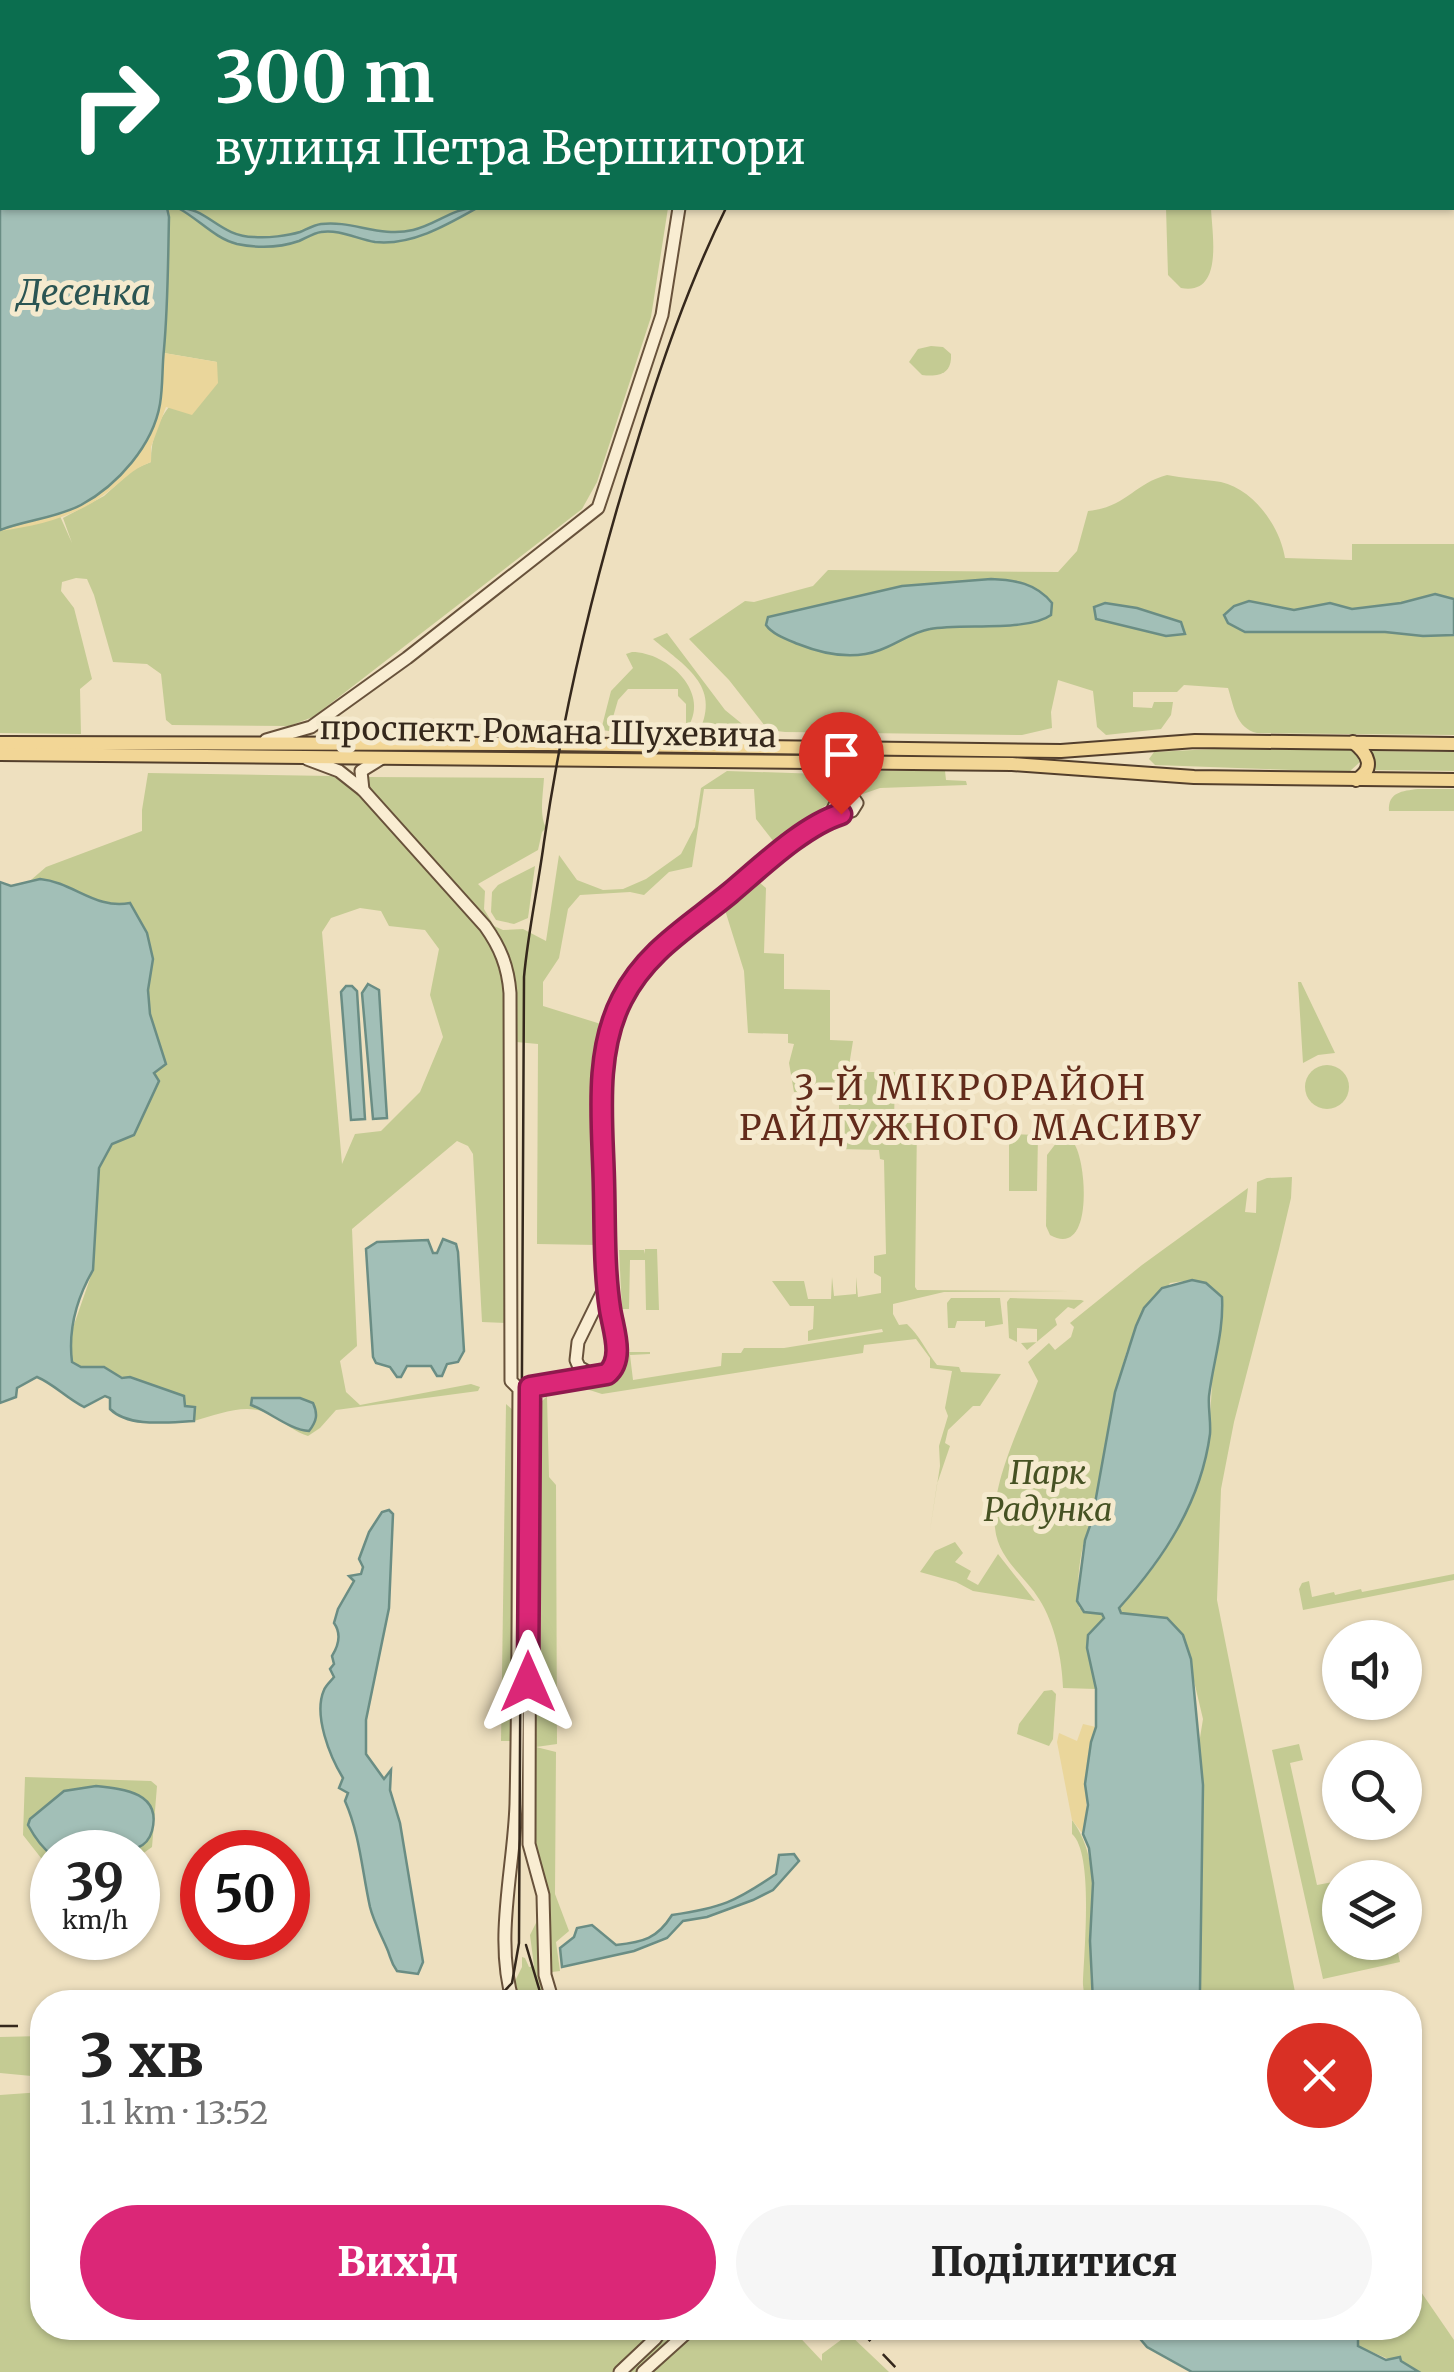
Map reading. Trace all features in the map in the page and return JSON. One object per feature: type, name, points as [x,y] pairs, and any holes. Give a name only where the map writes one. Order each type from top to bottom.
[{"type":"main road","points":[[253,743],[311,727],[407,658],[598,508],[662,315],[679,210]]},
{"type":"main road","name":"проспект Романа Шухевича","points":[[0,742],[1057,751],[1214,741],[1453,744]]},
{"type":"main road","points":[[1353,742],[1368,759],[1366,772],[1356,780]]},
{"type":"main road","points":[[1153,744],[1145,761],[1158,774]]},
{"type":"main road","name":"проспект Романа Шухевича","points":[[0,754],[1051,765],[1158,774],[1453,781]]},
{"type":"main road","points":[[304,758],[339,771],[363,790],[484,926],[496,941],[508,970],[511,1381],[524,1388],[607,1374],[615,1365],[617,1350],[606,1285],[604,1061],[621,1000],[642,966],[661,947],[829,818],[843,801],[848,777],[869,762]]},
{"type":"main road","points":[[363,790],[362,770],[382,758]]},
{"type":"main road","points":[[814,762],[835,776],[843,801]]},
{"type":"main road","points":[[593,1375],[579,1367],[578,1342],[606,1285]]},
{"type":"main road","points":[[591,1317],[603,1314],[612,1320]]},
{"type":"main road","points":[[568,1380],[579,1367]]},
{"type":"main road","points":[[512,1990],[506,1946],[516,1776],[524,1388]]},
{"type":"main road","points":[[524,1388],[530,1844],[543,1894],[550,1990]]},
{"type":"main road","points":[[620,2372],[654,2340]]},
{"type":"main road","points":[[643,2372],[679,2340]]},
{"type":"green space","points":[[167,210],[668,210],[651,317],[597,482],[582,509],[313,717],[289,726],[172,725],[166,720],[161,674],[147,664],[113,662],[87,579],[62,582],[61,591],[74,608],[92,679],[80,689],[81,734],[0,733],[0,530],[59,514],[72,543],[63,518],[104,496],[134,469],[151,462],[152,445],[163,416],[217,362],[164,353]]},
{"type":"green space","points":[[1166,210],[1211,210],[1213,261],[1204,283],[1181,288],[1168,275]]},
{"type":"green space","points":[[943,347],[951,354],[949,366],[939,375],[922,375],[909,362],[918,349]]},
{"type":"green space","points":[[1167,475],[1214,481],[1240,490],[1270,520],[1285,558],[1352,560],[1352,544],[1454,544],[1454,735],[1257,733],[1240,722],[1228,688],[1184,685],[1177,692],[1133,692],[1133,707],[1152,708],[1154,702],[1173,702],[1171,715],[1161,729],[1106,735],[1097,727],[1093,691],[1058,680],[1052,728],[1022,735],[768,730],[729,680],[689,639],[745,601],[813,586],[828,570],[1058,572],[1077,551],[1088,511],[1112,505]]},
{"type":"green space","points":[[667,633],[725,710],[752,732],[699,732],[706,701],[687,667],[653,639]]},
{"type":"green space","points":[[626,654],[659,659],[683,678],[694,703],[686,730],[686,704],[678,696],[678,689],[628,689],[618,700],[609,731],[601,730],[611,691],[633,668]]},
{"type":"green space","points":[[1234,748],[1354,750],[1360,762],[1349,772],[1155,765],[1149,759],[1154,752]]},
{"type":"green space","points":[[1369,751],[1454,752],[1454,771],[1369,770]]},
{"type":"green space","points":[[727,771],[821,774],[830,778],[833,800],[774,842],[756,819],[754,789],[704,789],[692,867],[669,872],[644,895],[580,895],[568,909],[559,958],[543,982],[543,1006],[604,1025],[594,1115],[598,1245],[537,1244],[538,1044],[505,1041],[506,1323],[482,1322],[473,1154],[468,1146],[457,1141],[352,1229],[357,1346],[340,1361],[346,1392],[360,1405],[471,1384],[480,1387],[478,1391],[336,1410],[308,1436],[254,1409],[194,1421],[195,1408],[104,1368],[81,1367],[72,1362],[69,1339],[93,1270],[99,1168],[112,1144],[134,1135],[158,1081],[154,1073],[165,1064],[150,1014],[148,990],[153,959],[147,933],[118,905],[102,904],[78,891],[40,879],[31,880],[46,867],[142,831],[148,773],[332,776],[349,784],[456,886],[366,784],[366,777],[544,778],[542,811],[546,828],[538,850],[478,884],[485,891],[484,909],[494,926],[503,930],[523,929],[546,941],[559,855],[577,880],[603,890],[623,889],[646,879],[681,854],[695,827],[701,788]],"holes":[[[360,908],[381,911],[389,926],[425,930],[439,949],[430,995],[443,1037],[420,1092],[381,1131],[355,1134],[342,1164],[322,932],[331,918]]]},
{"type":"green space","points":[[861,771],[945,771],[946,780],[966,781],[967,785],[880,788],[860,795],[853,783]]},
{"type":"green space","points":[[1418,789],[1454,789],[1454,811],[1389,811],[1394,796]]},
{"type":"green space","points":[[535,866],[528,918],[514,924],[496,920],[491,912],[492,892]]},
{"type":"green space","points":[[760,883],[766,888],[764,953],[784,954],[784,989],[830,990],[830,1040],[853,1041],[848,1072],[895,1072],[894,1123],[917,1123],[917,1290],[1070,1291],[944,1292],[893,1304],[899,1325],[907,1324],[912,1329],[937,1365],[959,1367],[961,1372],[1001,1374],[980,1406],[973,1406],[948,1430],[945,1443],[950,1446],[937,1483],[952,1371],[930,1368],[930,1358],[916,1339],[864,1345],[863,1353],[602,1394],[580,1387],[577,1382],[612,1382],[623,1366],[623,1352],[650,1352],[630,1355],[633,1380],[721,1366],[722,1353],[741,1353],[744,1348],[784,1348],[883,1332],[882,1329],[808,1341],[814,1306],[790,1306],[772,1281],[804,1281],[808,1299],[831,1299],[832,1277],[834,1296],[856,1294],[856,1277],[858,1297],[881,1293],[881,1277],[874,1273],[874,1256],[886,1254],[884,1160],[880,1159],[879,1150],[839,1149],[839,1102],[835,1101],[834,1092],[794,1092],[789,1063],[794,1044],[788,1043],[788,1034],[748,1033],[744,971],[725,910]]},
{"type":"green space","points":[[1298,982],[1335,1053],[1318,1055],[1303,1063]]},
{"type":"green space","points":[[1327,1065],[1342,1072],[1349,1087],[1342,1102],[1327,1109],[1312,1102],[1305,1087],[1312,1072]]},
{"type":"green space","points":[[1009,1134],[1038,1135],[1037,1191],[1009,1191]]},
{"type":"green space","points":[[1057,1142],[1074,1144],[1084,1186],[1081,1221],[1074,1233],[1064,1239],[1050,1235],[1046,1226],[1047,1155]]},
{"type":"green space","name":"Парк Радунка","points":[[1292,1177],[1291,1198],[1234,1422],[1221,1489],[1217,1600],[1295,1990],[1198,1990],[1203,1823],[1199,1744],[1203,1719],[1183,1635],[1168,1618],[1121,1613],[1119,1608],[1162,1556],[1177,1530],[1190,1503],[1206,1445],[1212,1378],[1192,1280],[1170,1283],[1127,1350],[1115,1392],[1079,1575],[1079,1608],[1104,1618],[1088,1635],[1096,1689],[1063,1688],[1049,1619],[1039,1599],[1001,1549],[995,1511],[1009,1453],[1038,1381],[1028,1362],[1049,1343],[1055,1350],[1071,1337],[1074,1327],[1070,1323],[1248,1188],[1245,1212],[1256,1213],[1257,1182]]},
{"type":"green space","points":[[645,1249],[657,1249],[659,1310],[646,1310],[645,1260],[630,1260],[629,1309],[622,1309],[619,1250],[644,1250],[645,1254]]},
{"type":"green space","points":[[951,1298],[1000,1298],[1003,1324],[985,1327],[985,1321],[957,1321],[955,1328],[948,1328],[947,1303]]},
{"type":"green space","points":[[1010,1298],[1084,1301],[1074,1309],[1068,1307],[1055,1319],[1057,1325],[1037,1342],[1037,1329],[1017,1328],[1017,1342],[1009,1338]]},
{"type":"green space","points":[[547,1396],[549,1477],[556,1485],[557,1744],[536,1747],[556,1752],[555,1894],[569,1931],[556,1942],[560,1971],[552,1972],[548,1894],[536,1850],[535,1408]]},
{"type":"green space","points":[[506,1404],[514,1411],[513,1741],[501,1741]]},
{"type":"green space","points":[[955,1542],[963,1553],[955,1562],[971,1571],[967,1579],[978,1585],[998,1554],[1035,1601],[973,1591],[920,1572],[935,1551]]},
{"type":"green space","points":[[1454,1574],[1454,1580],[1303,1610],[1299,1589],[1309,1581],[1312,1597],[1334,1592],[1335,1595]]},
{"type":"green space","points":[[1044,1691],[1056,1694],[1053,1739],[1049,1746],[1017,1734],[1019,1724]]},
{"type":"green space","points":[[1299,1744],[1303,1760],[1290,1763],[1317,1885],[1322,1884],[1322,1960],[1400,1962],[1323,1979],[1272,1750]]},
{"type":"green space","points":[[25,1777],[151,1781],[157,1786],[153,1830],[30,1830],[30,1844],[23,1835]]},
{"type":"green space","points":[[1072,1820],[1090,1861],[1093,1884],[1092,1990],[1084,1990],[1085,1882],[1079,1845],[1072,1834]]},
{"type":"green space","points":[[540,1915],[549,1990],[513,1990],[522,1957],[529,1967],[534,1966],[530,1935]]},
{"type":"green space","points":[[30,2036],[30,2076],[0,2073],[0,2037]]},
{"type":"green space","points":[[30,2093],[30,2340],[802,2340],[822,2361],[822,2354],[841,2340],[855,2340],[889,2372],[0,2372],[0,2095]]},
{"type":"green space","points":[[1422,2293],[1454,2340],[1454,2372],[1419,2372],[1358,2346],[1358,2340],[1422,2340]]},
{"type":"sand","points":[[164,353],[217,362],[218,383],[192,415],[166,407],[151,447],[151,462],[81,509],[42,523],[0,531],[80,506],[160,406]]},
{"type":"sand","points":[[1083,1724],[1096,1727],[1087,1768],[1083,1834],[1072,1820],[1057,1742],[1059,1733],[1077,1741]]},
{"type":"water","name":"Десенка","points":[[0,210],[167,210],[162,390],[150,434],[132,462],[95,497],[62,513],[0,530]]},
{"type":"water","points":[[181,210],[197,212],[242,236],[259,237],[289,235],[332,223],[401,232],[421,228],[461,210],[473,210],[428,233],[402,241],[375,242],[328,231],[291,243],[260,247],[237,244]]},
{"type":"water","points":[[991,579],[1017,582],[1039,591],[1052,603],[1051,615],[1027,624],[930,629],[880,650],[849,655],[808,648],[766,625],[768,617],[902,586]]},
{"type":"water","points":[[1435,594],[1454,599],[1454,635],[1245,632],[1228,623],[1224,615],[1249,601],[1294,610],[1330,603],[1352,609]]},
{"type":"water","points":[[1105,603],[1181,622],[1185,634],[1166,636],[1096,619],[1094,607]]},
{"type":"water","points":[[40,879],[106,903],[130,903],[147,933],[153,959],[148,990],[150,1014],[166,1064],[154,1073],[159,1081],[134,1135],[112,1144],[99,1168],[93,1270],[75,1315],[72,1362],[81,1367],[104,1367],[122,1378],[130,1377],[184,1396],[185,1406],[195,1407],[194,1421],[128,1419],[110,1409],[110,1398],[105,1396],[84,1407],[37,1377],[17,1388],[16,1397],[0,1403],[0,882],[11,886]]},
{"type":"water","points":[[368,984],[379,990],[387,1118],[373,1119],[362,993]]},
{"type":"water","points":[[346,986],[357,991],[365,1119],[351,1120],[341,992]]},
{"type":"water","points":[[443,1239],[456,1244],[458,1252],[464,1351],[458,1362],[447,1364],[442,1376],[437,1376],[431,1366],[407,1366],[397,1377],[390,1367],[376,1363],[373,1357],[366,1249],[377,1242],[428,1240],[433,1253],[437,1253]]},
{"type":"water","points":[[1192,1280],[1206,1283],[1222,1297],[1209,1396],[1210,1434],[1198,1483],[1178,1528],[1119,1608],[1121,1613],[1167,1618],[1183,1635],[1191,1659],[1203,1785],[1200,1990],[1092,1990],[1093,1883],[1089,1848],[1083,1834],[1088,1805],[1085,1784],[1096,1727],[1096,1689],[1087,1648],[1088,1635],[1104,1618],[1102,1614],[1084,1612],[1077,1601],[1085,1540],[1115,1392],[1144,1308],[1162,1288]]},
{"type":"water","points":[[252,1398],[300,1398],[313,1403],[315,1421],[309,1431],[295,1428],[251,1405]]},
{"type":"water","points":[[389,1510],[393,1514],[389,1608],[366,1720],[366,1754],[384,1779],[391,1770],[390,1790],[400,1823],[423,1962],[418,1974],[397,1971],[374,1919],[345,1801],[348,1793],[339,1788],[343,1778],[328,1748],[320,1711],[324,1690],[334,1677],[330,1669],[338,1635],[334,1623],[354,1581],[349,1576],[361,1574],[359,1559],[369,1532],[382,1512]]},
{"type":"water","points":[[96,1786],[139,1795],[152,1808],[152,1830],[31,1830],[30,1819],[64,1791]]},
{"type":"water","points":[[794,1854],[799,1861],[773,1890],[753,1900],[707,1917],[683,1921],[667,1938],[634,1951],[562,1967],[560,1948],[574,1937],[577,1928],[592,1925],[616,1945],[642,1941],[661,1929],[672,1915],[716,1906],[749,1891],[776,1874],[779,1855]]},
{"type":"water","points":[[1141,2340],[1358,2340],[1358,2346],[1386,2360],[1400,2357],[1419,2372],[1192,2372]]},
{"type":"tram line","points":[[505,1990],[512,1983],[519,1943],[526,960],[561,742],[606,547],[665,357],[725,210]]},
{"type":"tram line","points":[[526,1945],[539,1990]]},
{"type":"railway","points":[[0,2026],[30,2026]]},
{"type":"railway","points":[[869,2340],[900,2372]]},
{"type":"district","name":"3-Й МІКРОРАЙОН РАЙДУЖНОГО МАСИВУ","points":[[971,1108]]},
{"type":"route","points":[[528,1682],[530,1387],[607,1374],[616,1358],[606,1285],[603,1102],[604,1061],[613,1018],[632,980],[661,947],[808,831],[841,814]]}]
